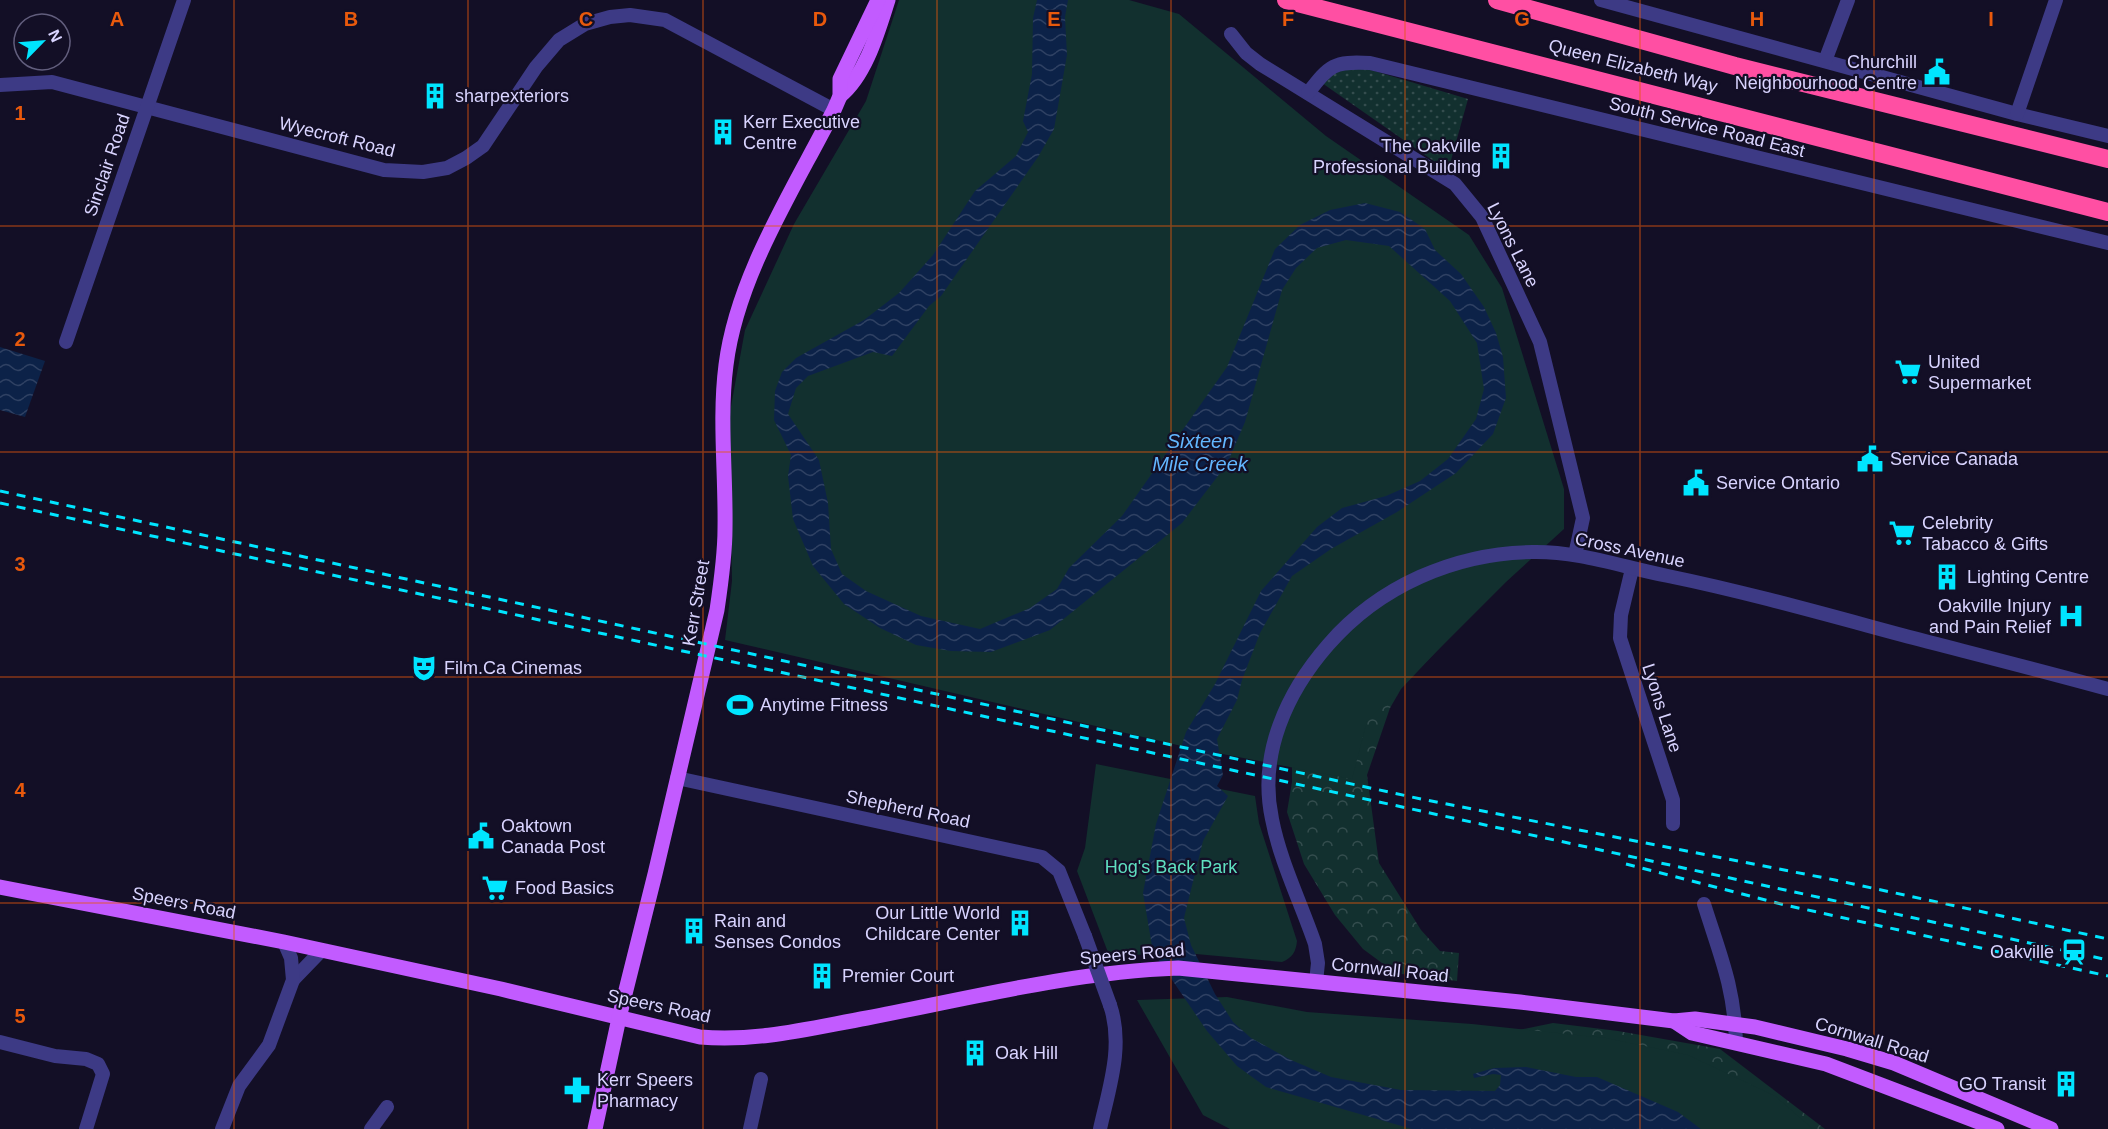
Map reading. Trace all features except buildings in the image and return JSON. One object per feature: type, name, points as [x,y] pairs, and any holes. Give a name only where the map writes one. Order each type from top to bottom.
[{"type":"highway","name":"Queen Elizabeth Way","points":[[1286,0],[2108,212]]},
{"type":"highway","name":"Queen Elizabeth Way","points":[[1497,0],[1735,66],[2108,159]]},
{"type":"main road","name":"Kerr Street","points":[[837,103],[840,79],[878,0]]},
{"type":"main road","name":"Kerr Street","points":[[595,1129],[619,1018],[717,610],[724,566],[722,410],[726,363],[742,299],[762,252],[837,103],[849,89],[863,63],[878,32],[888,0]]},
{"type":"main road","name":"Speers Road","points":[[0,887],[284,942],[501,989],[700,1037],[760,1038],[1044,983],[1122,972],[1205,969],[1316,982]]},
{"type":"main road","name":"Cornwall Road","points":[[1316,982],[1674,1021],[1695,1019],[1735,1024],[1847,1049],[1906,1068],[2051,1129]]},
{"type":"main road","name":"Cornwall Road","points":[[1674,1021],[1692,1033],[1736,1041],[1826,1064],[1997,1129]]},
{"type":"main road","points":[[1902,1091],[1906,1068]]},
{"type":"street","name":"Sinclair Road","points":[[66,342],[184,0]]},
{"type":"street","points":[[1601,0],[1645,5],[1826,61],[2017,114],[2108,136]]},
{"type":"street","points":[[1826,61],[1848,0]]},
{"type":"street","points":[[2017,114],[2056,0]]},
{"type":"street","name":"Wyecroft Road","points":[[0,86],[52,82],[147,105],[384,170],[423,172],[447,168],[483,146],[501,123],[536,67],[559,40],[585,24],[630,15],[665,20],[837,103]]},
{"type":"street","name":"Lyons Lane","points":[[1231,34],[1246,53],[1455,184],[1482,217],[1540,342],[1583,518],[1575,555]]},
{"type":"street","name":"South Service Road East","points":[[1308,93],[1326,71],[1344,61],[1370,63],[2108,243]]},
{"type":"street","name":"Cross Avenue","points":[[1316,982],[1318,956],[1274,830],[1269,796],[1269,775],[1281,720],[1290,698],[1317,658],[1353,619],[1381,598],[1440,568],[1472,559],[1511,554],[1533,552],[1575,555],[1735,591],[2108,689]]},
{"type":"street","name":"Lyons Lane","points":[[1632,568],[1622,615],[1620,638],[1673,800],[1672,824]]},
{"type":"street","name":"Shepherd Road","points":[[677,778],[1042,857],[1059,871],[1116,1023],[1117,1041],[1101,1125]]},
{"type":"street","points":[[1704,904],[1730,982],[1736,1041]]},
{"type":"street","points":[[284,942],[291,958],[293,980]]},
{"type":"street","points":[[222,1129],[239,1086],[269,1045],[293,980],[321,951]]},
{"type":"street","points":[[0,1042],[55,1056],[86,1059],[98,1064],[104,1074],[86,1129]]},
{"type":"street","points":[[750,1129],[761,1079]]},
{"type":"street","points":[[371,1129],[387,1107]]},
{"type":"street","points":[[1101,1125],[1114,1129]]},
{"type":"green space","points":[[899,0],[1129,0],[1179,14],[1326,136],[1469,235],[1502,288],[1564,489],[1564,529],[1506,582],[1367,721],[1352,779],[1186,747],[725,640],[732,581],[729,417],[745,330],[794,224],[866,101]]},
{"type":"green space","points":[[1354,65],[1468,99],[1448,171],[1322,83],[1334,70]]},
{"type":"green space","points":[[1484,601],[1401,689],[1390,708],[1367,775],[1379,863],[1421,930],[1440,951],[1459,953],[1457,981],[1402,974],[1363,949],[1335,915],[1304,864],[1287,812],[1292,782],[1292,753]]},
{"type":"green space","name":"Hog's Back Park","points":[[1096,764],[1255,796],[1259,823],[1297,941],[1288,959],[1282,962],[1196,954],[1109,955],[1077,871],[1085,848]]},
{"type":"green space","points":[[1227,997],[1307,1012],[1472,1024],[1606,1038],[1688,1055],[1775,1096],[1813,1129],[1230,1129],[1203,1115],[1137,1000]]},
{"type":"green space","points":[[1553,1023],[1618,1031],[1720,1049],[1825,1129],[1701,1129],[1500,1034]]},
{"type":"water","name":"Sixteen Mile Creek","points":[[1037,0],[1068,0],[1065,17],[1067,55],[1054,129],[1038,157],[941,296],[929,306],[892,356],[873,352],[808,376],[796,388],[788,414],[819,460],[828,503],[831,549],[842,574],[866,591],[921,616],[980,629],[1030,608],[1057,589],[1069,568],[1122,516],[1227,367],[1275,249],[1300,225],[1330,210],[1365,203],[1400,212],[1425,229],[1435,250],[1461,274],[1484,307],[1496,333],[1503,357],[1506,398],[1493,434],[1456,473],[1397,512],[1331,549],[1292,576],[1260,633],[1237,700],[1217,739],[1223,775],[1217,786],[1228,796],[1203,841],[1184,918],[1191,945],[1215,994],[1233,1022],[1251,1038],[1291,1060],[1331,1077],[1401,1090],[1495,1091],[1500,1085],[1501,1075],[1493,1074],[1474,1078],[1473,1074],[1494,1068],[1526,1067],[1576,1077],[1597,1077],[1678,1112],[1701,1129],[1412,1129],[1266,1087],[1237,1066],[1207,1031],[1153,952],[1143,893],[1156,824],[1186,732],[1215,684],[1261,591],[1317,527],[1342,508],[1386,496],[1420,481],[1448,459],[1476,419],[1484,389],[1477,343],[1450,301],[1389,246],[1346,240],[1317,248],[1296,268],[1282,290],[1245,422],[1227,464],[1182,523],[1050,630],[991,652],[951,651],[916,645],[880,628],[844,604],[813,566],[793,519],[788,476],[791,455],[774,420],[775,391],[782,372],[796,358],[864,320],[899,293],[933,255],[975,191],[1016,156],[1028,132],[1023,121],[1032,74],[1033,18]]},
{"type":"water","points":[[0,347],[45,361],[25,417],[0,410]]},
{"type":"railway","points":[[0,491],[1421,799],[1835,880],[2108,939]]},
{"type":"railway","points":[[0,503],[2108,960]]},
{"type":"railway","points":[[1626,864],[1785,905],[2108,976]]},
{"type":"place","name":"Churchill Neighbourhood Centre","points":[[1937,72]]},
{"type":"place","name":"sharpexteriors","points":[[435,96]]},
{"type":"place","name":"Kerr Executive Centre","points":[[723,132]]},
{"type":"place","name":"The Oakville Professional Building","points":[[1501,156]]},
{"type":"place","name":"United Supermarket","points":[[1908,372]]},
{"type":"place","name":"Service Canada","points":[[1870,459]]},
{"type":"place","name":"Service Ontario","points":[[1696,483]]},
{"type":"place","name":"Celebrity Tabacco & Gifts","points":[[1902,533]]},
{"type":"place","name":"Lighting Centre","points":[[1947,577]]},
{"type":"place","name":"Oakville Injury and Pain Relief","points":[[2071,616]]},
{"type":"place","name":"Film.Ca Cinemas","points":[[424,668]]},
{"type":"place","name":"Anytime Fitness","points":[[740,705]]},
{"type":"place","name":"Oaktown Canada Post","points":[[481,836]]},
{"type":"place","name":"Food Basics","points":[[495,888]]},
{"type":"place","name":"Our Little World Childcare Center","points":[[1020,923]]},
{"type":"place","name":"Rain and Senses Condos","points":[[694,931]]},
{"type":"place","name":"Oakville","points":[[2074,952]]},
{"type":"place","name":"Premier Court","points":[[822,976]]},
{"type":"place","name":"Oak Hill","points":[[975,1053]]},
{"type":"place","name":"GO Transit","points":[[2066,1084]]},
{"type":"place","name":"Kerr Speers Pharmacy","points":[[577,1090]]}]
